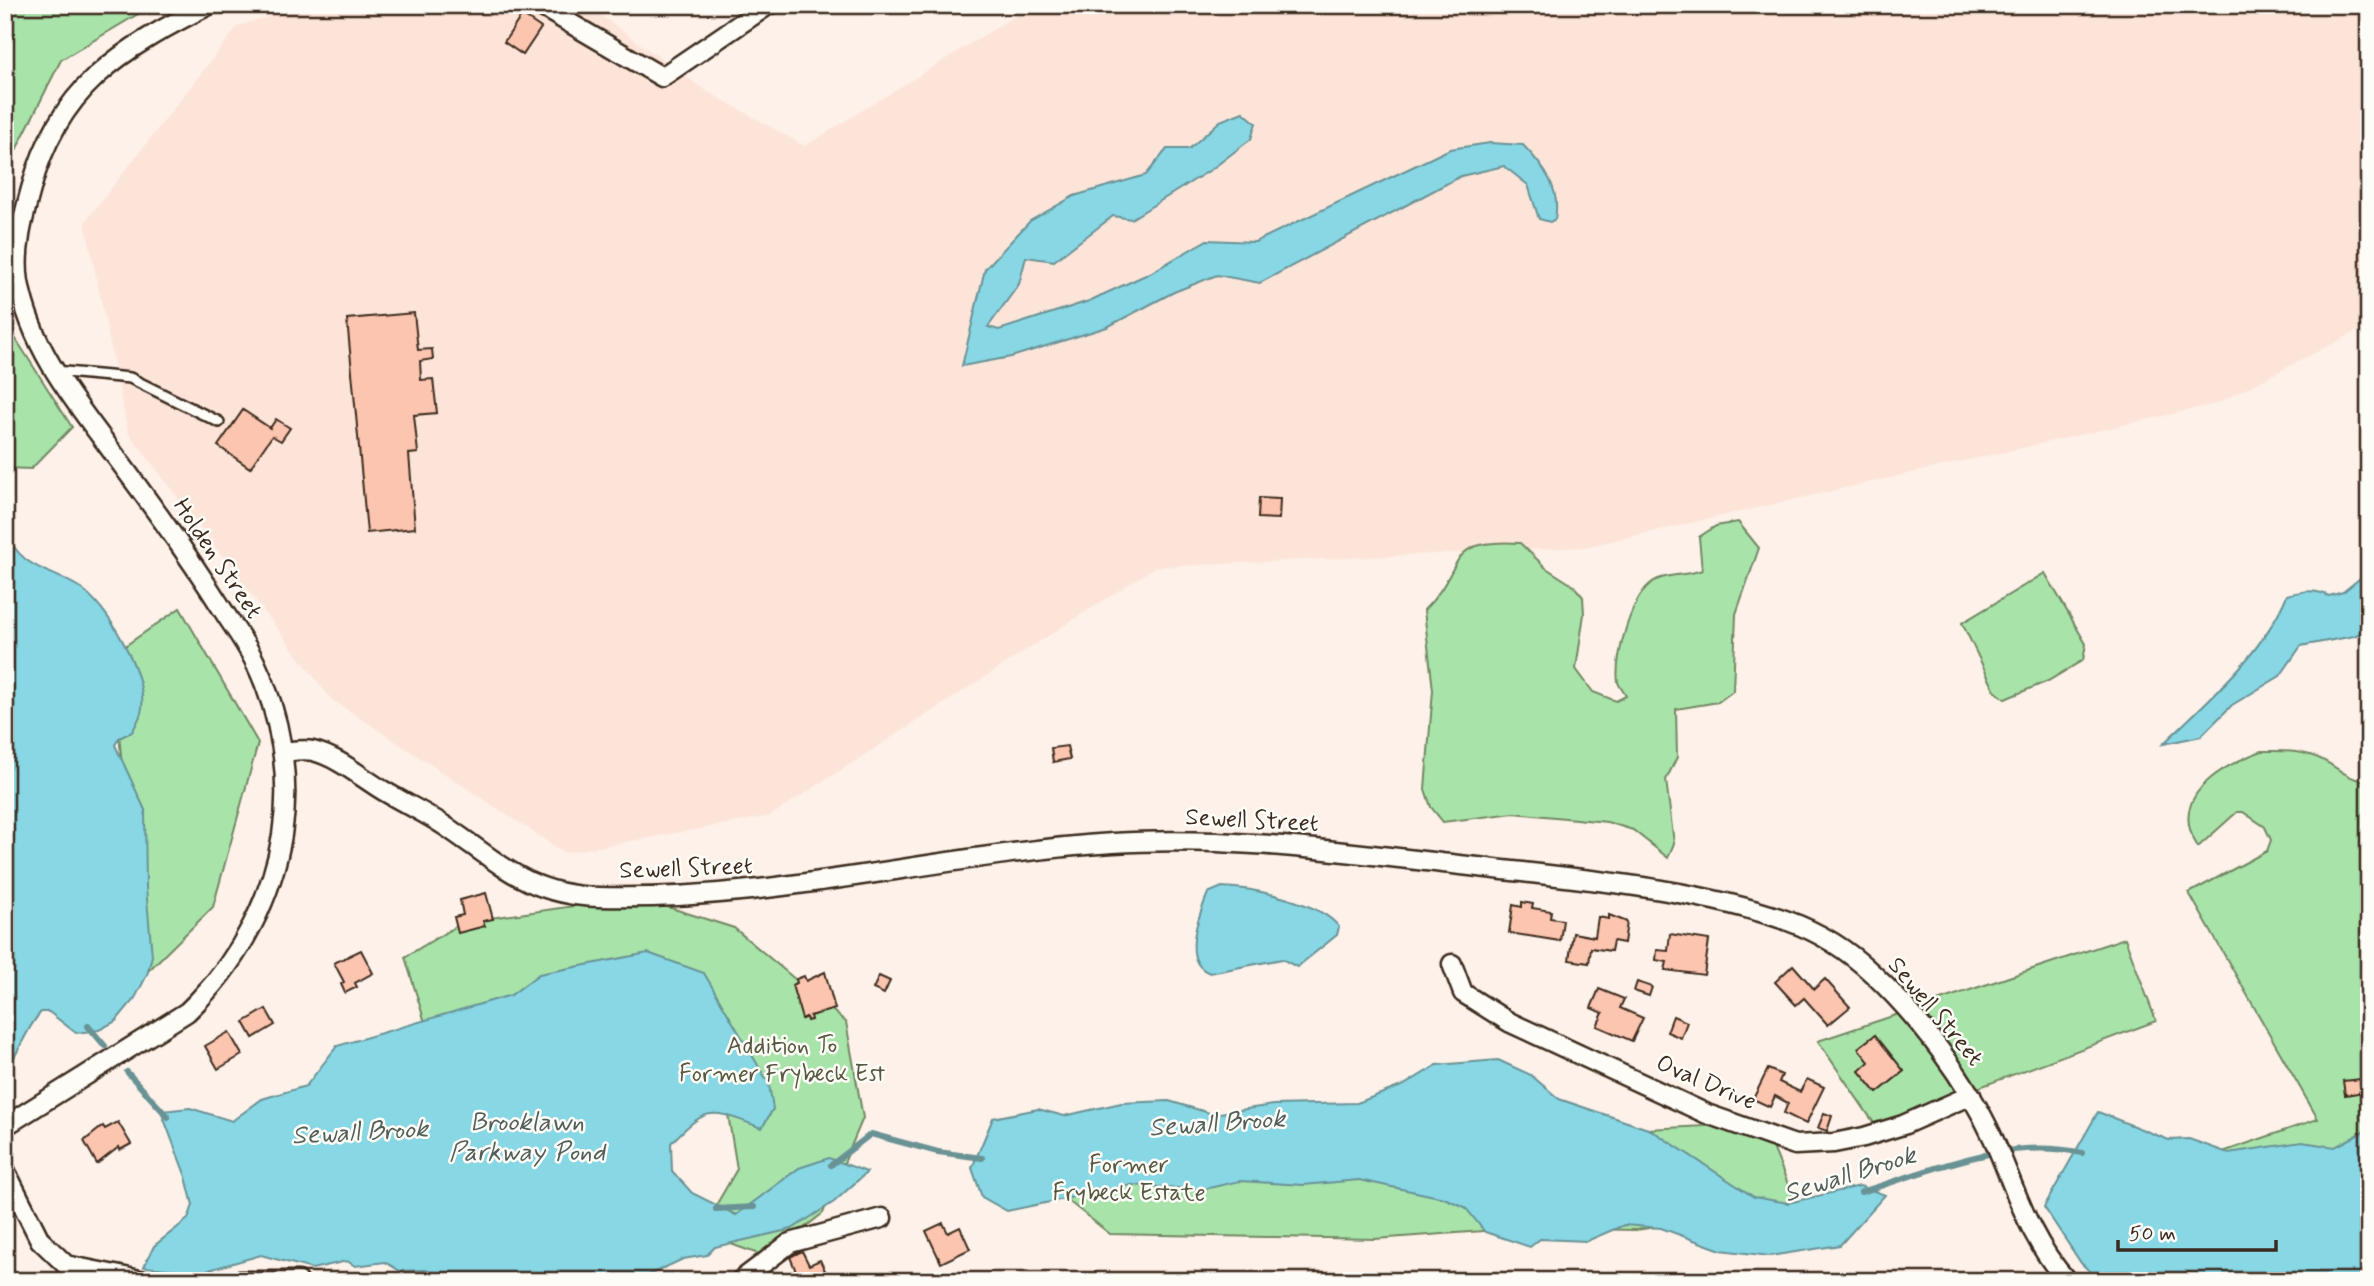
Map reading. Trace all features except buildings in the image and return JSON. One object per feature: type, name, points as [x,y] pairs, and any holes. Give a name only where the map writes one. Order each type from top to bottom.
[{"type":"street","name":"Holden Street","points":[[5,1126],[187,1012],[206,993],[260,912],[269,887],[285,816],[283,752],[256,662],[152,505],[54,371],[38,343],[19,280],[22,223],[40,156],[54,128],[88,81],[165,27],[209,5]]},
{"type":"street","points":[[539,5],[663,77],[768,5]]},
{"type":"street","name":"Sewell Street","points":[[283,752],[312,750],[345,766],[440,822],[524,883],[557,893],[595,897],[770,890],[1006,853],[1111,843],[1186,840],[1291,846],[1630,885],[1694,897],[1785,920],[1820,935],[1853,957],[1901,1003],[1971,1095],[1994,1140],[2035,1239],[2067,1281]]},
{"type":"street","name":"Oval Drive","points":[[1452,964],[1463,993],[1509,1022],[1707,1114],[1795,1145],[1834,1143],[1903,1125],[1971,1095]]},
{"type":"street","points":[[5,1170],[40,1240],[66,1265],[145,1281]]},
{"type":"street","points":[[740,1281],[790,1243],[882,1218]]},
{"type":"street","points":[[239,1281],[298,1281]]},
{"type":"lane","points":[[54,371],[130,378],[219,422]]},
{"type":"shaded area","points":[[305,5],[586,5],[705,90],[805,146],[1033,5],[2369,5],[2369,325],[2216,404],[1585,547],[1155,567],[770,816],[565,853],[331,699],[128,432],[85,222],[238,26]]},
{"type":"green space","points":[[5,5],[153,5],[61,60],[10,162],[5,193]]},
{"type":"green space","points":[[5,322],[72,427],[31,469],[5,468]]},
{"type":"green space","points":[[1738,522],[1759,548],[1736,614],[1733,691],[1718,702],[1676,709],[1677,757],[1666,780],[1674,843],[1668,858],[1633,830],[1607,822],[1514,813],[1443,822],[1431,807],[1425,789],[1433,690],[1424,610],[1437,595],[1459,559],[1478,545],[1520,543],[1546,568],[1574,586],[1583,597],[1584,614],[1576,669],[1593,692],[1616,701],[1626,696],[1618,682],[1617,671],[1622,642],[1632,612],[1646,588],[1659,578],[1702,570],[1699,537],[1716,526]]},
{"type":"green space","points":[[2045,573],[2086,644],[2083,660],[2048,681],[2005,699],[1995,691],[1962,623]]},
{"type":"green space","points":[[180,608],[258,743],[213,907],[141,978],[112,655]]},
{"type":"green space","points":[[2262,751],[2307,754],[2346,775],[2369,781],[2369,1281],[2205,1158],[2318,1119],[2189,893],[2267,851],[2271,840],[2265,827],[2243,812],[2237,812],[2198,847],[2190,829],[2189,813],[2193,799],[2215,775]]},
{"type":"green space","name":"Addition To Former Frybeck Est","points":[[636,897],[734,928],[846,1022],[863,1118],[823,1213],[767,1257],[700,1233],[737,1169],[727,1108],[431,1042],[405,957],[463,922]]},
{"type":"green space","points":[[2125,938],[2156,1021],[1876,1126],[1818,1041]]},
{"type":"green space","name":"Former Frybeck Estate","points":[[1048,1122],[1490,1137],[1763,1123],[1797,1206],[1636,1230],[1524,1228],[1375,1239],[1110,1234],[1062,1196]]},
{"type":"water","points":[[1243,112],[1256,123],[1251,139],[1212,169],[1131,219],[1113,216],[1054,261],[1026,257],[1019,284],[988,327],[999,330],[1089,301],[1150,273],[1207,240],[1255,242],[1450,149],[1490,143],[1523,145],[1538,161],[1553,188],[1555,219],[1550,222],[1539,219],[1528,185],[1504,166],[1461,176],[1260,283],[1217,275],[1174,292],[1107,327],[1011,357],[962,366],[985,269],[1030,221],[1074,196],[1146,175],[1167,149],[1189,149],[1220,121]]},
{"type":"water","points":[[5,530],[27,561],[79,587],[90,596],[113,624],[132,660],[142,694],[141,715],[132,732],[119,738],[115,745],[145,810],[146,887],[152,956],[147,975],[135,998],[116,1021],[99,1030],[76,1033],[49,1012],[41,1012],[5,1071]]},
{"type":"water","points":[[2369,571],[2369,629],[2354,636],[2301,646],[2280,676],[2232,705],[2201,736],[2163,744],[2216,693],[2249,656],[2277,617],[2287,595],[2308,591],[2329,596],[2343,592]]},
{"type":"water","points":[[1222,887],[1285,898],[1317,910],[1339,927],[1337,935],[1297,967],[1282,959],[1210,973],[1195,959],[1194,936],[1208,893]]},
{"type":"water","name":"Brooklawn Parkway Pond","points":[[648,953],[704,973],[769,1084],[773,1109],[762,1128],[722,1114],[704,1116],[695,1121],[671,1143],[672,1171],[692,1193],[736,1215],[799,1168],[829,1158],[867,1172],[834,1202],[792,1229],[715,1247],[707,1255],[683,1259],[636,1281],[600,1277],[577,1281],[456,1281],[426,1270],[400,1271],[385,1262],[355,1266],[347,1261],[312,1269],[261,1255],[202,1272],[144,1267],[154,1246],[188,1219],[193,1205],[186,1177],[161,1111],[190,1108],[232,1121],[262,1099],[306,1086],[337,1046],[511,995],[539,974]]},
{"type":"water","points":[[1498,1060],[1531,1075],[1559,1099],[1651,1130],[1754,1197],[1788,1203],[1860,1186],[1885,1195],[1840,1245],[1770,1256],[1721,1250],[1661,1228],[1624,1225],[1587,1241],[1540,1239],[1530,1247],[1485,1232],[1465,1207],[1444,1198],[1359,1180],[1303,1185],[1240,1181],[1200,1190],[1132,1185],[1007,1211],[982,1197],[972,1168],[993,1118],[1038,1109],[1064,1116],[1121,1103],[1169,1101],[1213,1114],[1273,1105],[1357,1103],[1404,1085],[1437,1065]]},
{"type":"water","points":[[2098,1112],[2169,1140],[2189,1139],[2228,1153],[2302,1142],[2335,1147],[2369,1129],[2369,1281],[2098,1279],[2081,1263],[2044,1207]]},
{"type":"waterway","name":"Sewall Brook","points":[[88,1026],[105,1046]]},
{"type":"waterway","name":"Sewall Brook","points":[[127,1072],[168,1117]]},
{"type":"waterway","name":"Sewall Brook","points":[[831,1165],[871,1134],[938,1152],[982,1158]]},
{"type":"waterway","name":"Sewall Brook","points":[[1861,1192],[1942,1166],[1998,1152],[2054,1149],[2082,1153]]},
{"type":"waterway","name":"Sewall Brook","points":[[716,1209],[754,1207]]}]
